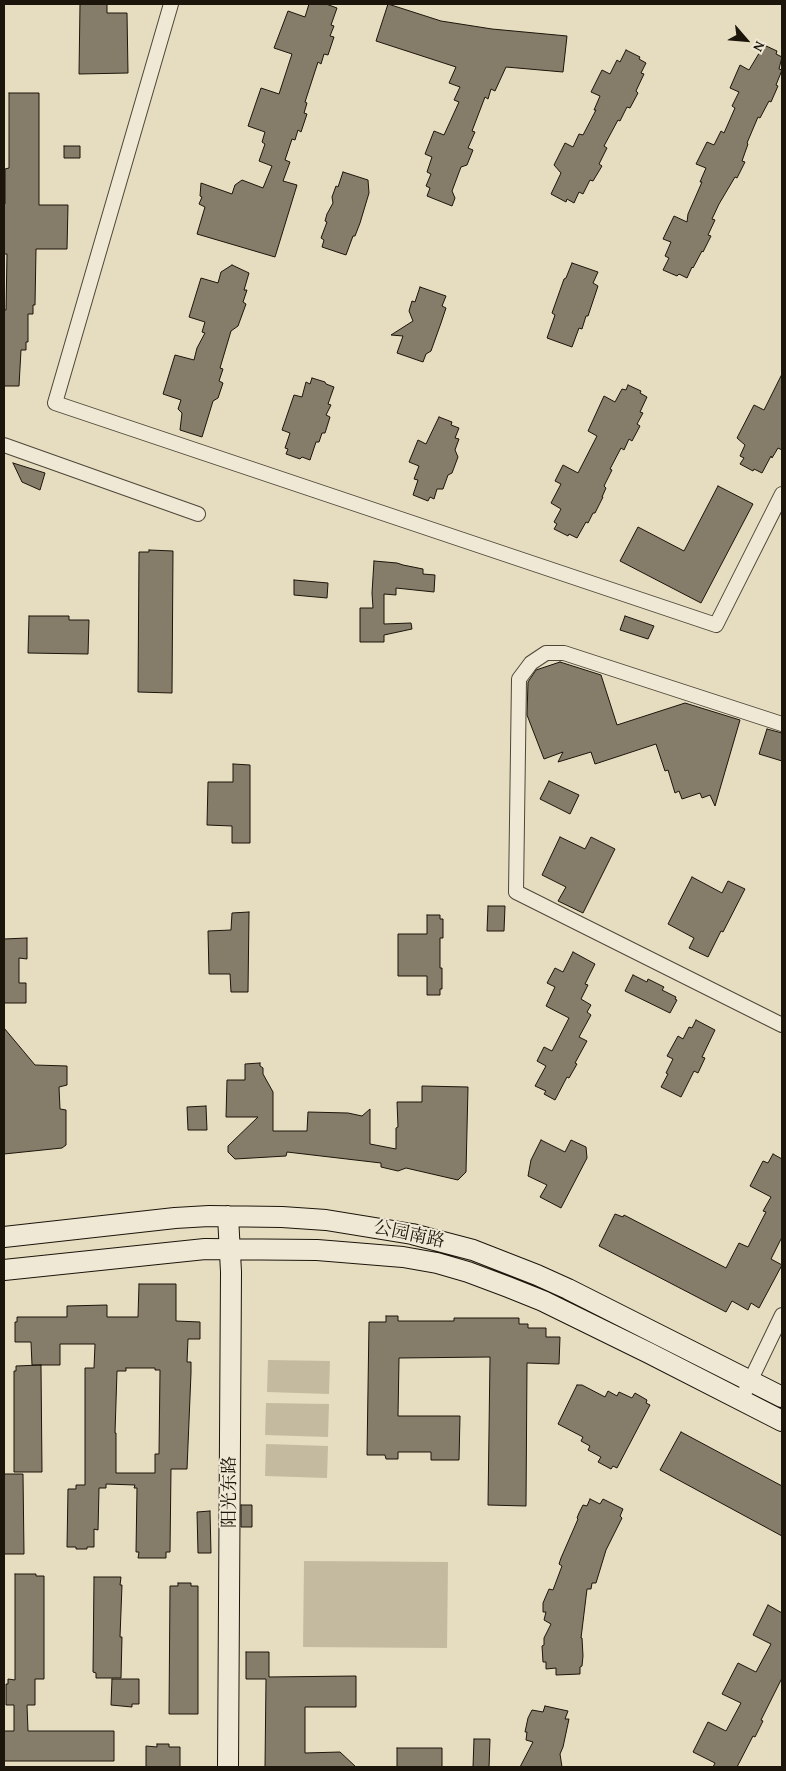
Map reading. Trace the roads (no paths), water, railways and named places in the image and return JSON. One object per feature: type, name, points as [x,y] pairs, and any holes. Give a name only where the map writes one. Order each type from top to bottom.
[{"type":"main road","name":"公园南路","points":[[4,1237],[175,1218],[228,1216],[291,1218],[353,1223],[412,1234],[474,1250],[568,1289],[782,1397]]},
{"type":"main road","name":"阳光东路","points":[[228,1216],[230,1249],[228,1767]]},
{"type":"main road","name":"公园南路","points":[[4,1270],[205,1249],[317,1250],[402,1257],[436,1263],[508,1286],[649,1353],[782,1421]]},
{"type":"street","points":[[171,4],[55,404],[716,626],[782,494]]},
{"type":"street","points":[[4,444],[198,514]]},
{"type":"street","points":[[782,724],[564,653],[546,653],[531,663],[519,679],[516,892],[782,1025]]},
{"type":"street","points":[[741,1400],[782,1315]]}]
